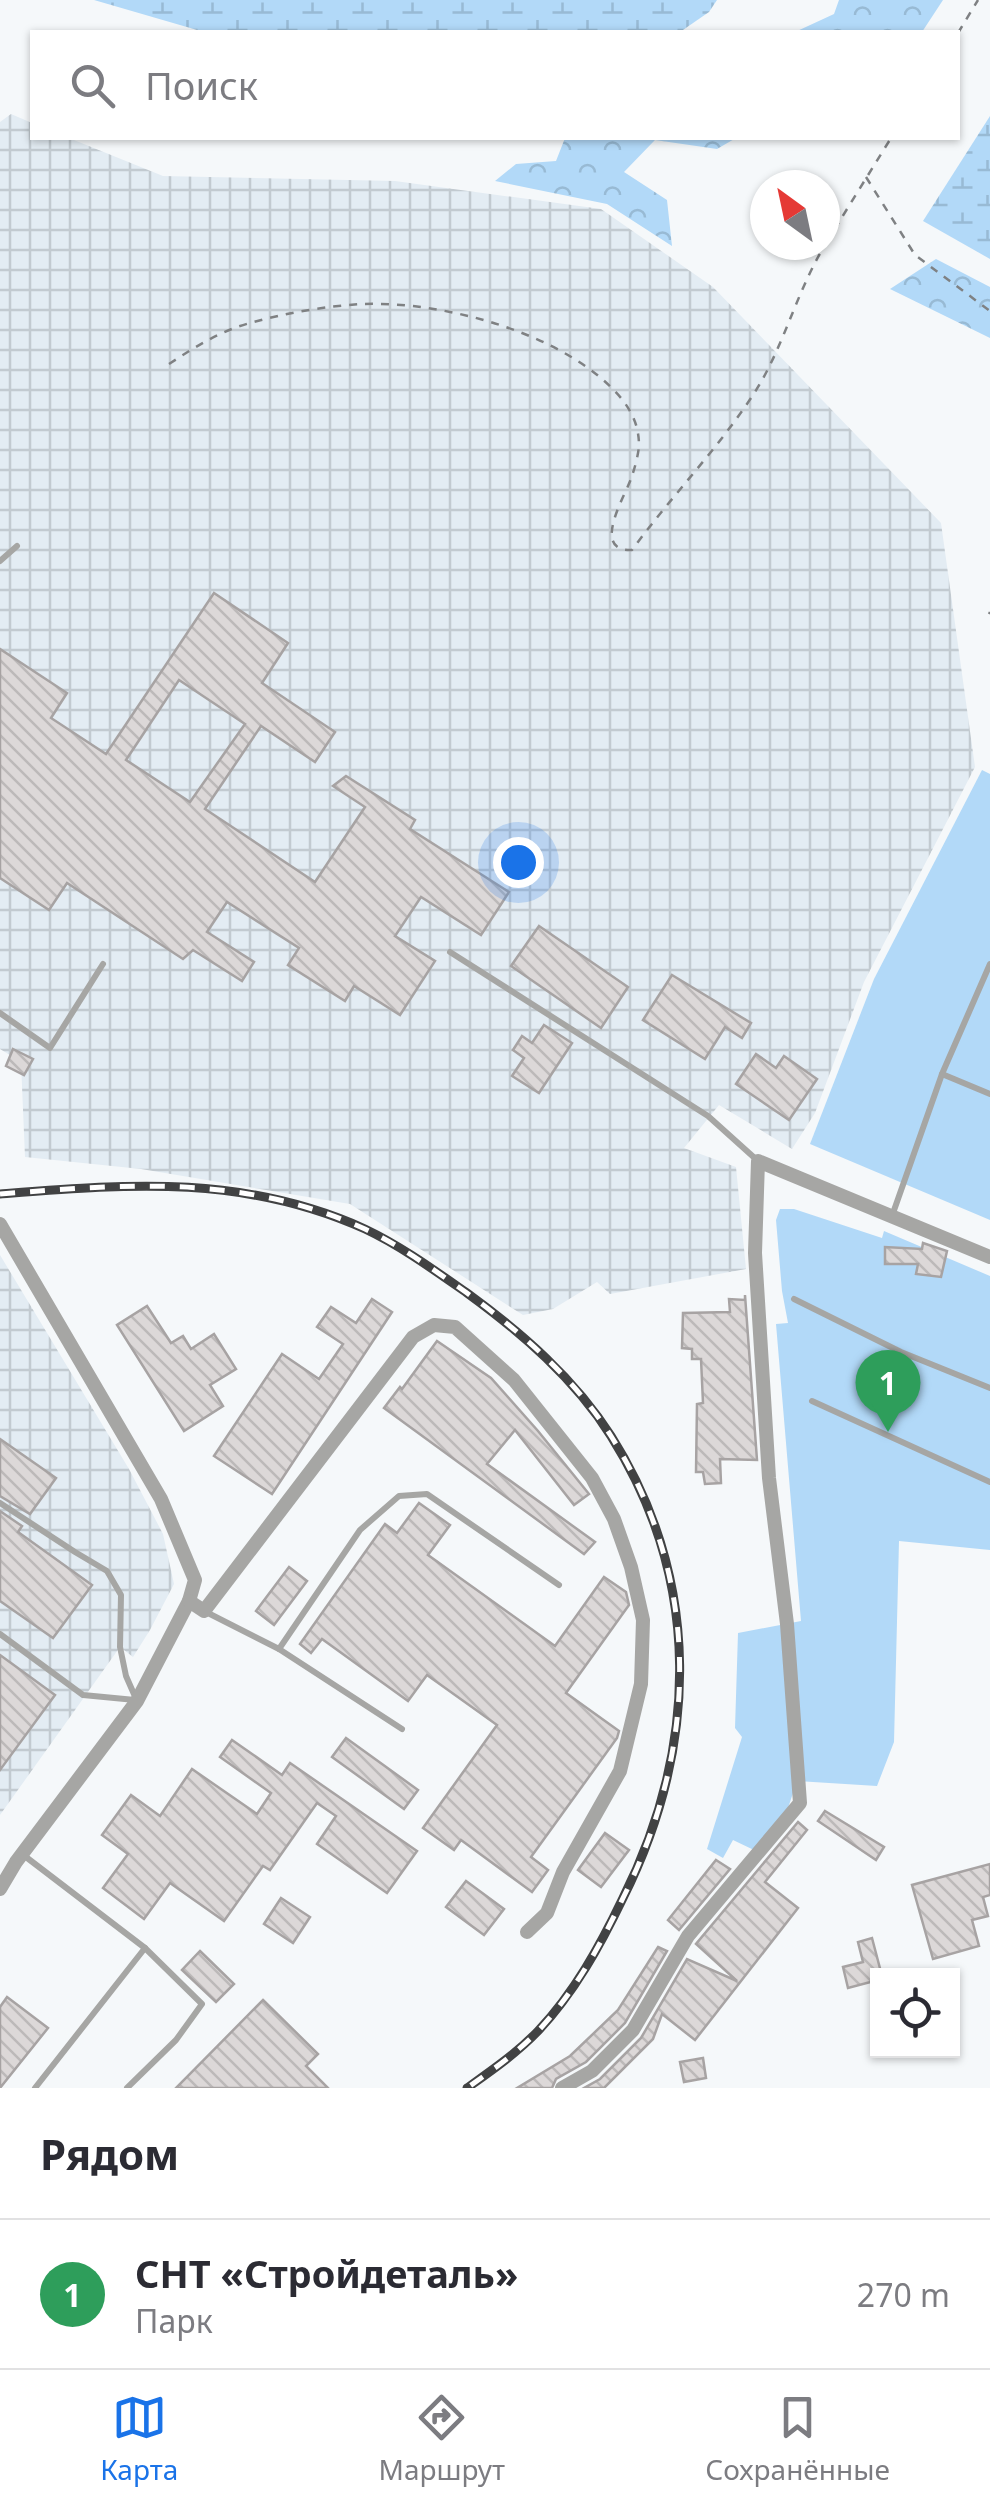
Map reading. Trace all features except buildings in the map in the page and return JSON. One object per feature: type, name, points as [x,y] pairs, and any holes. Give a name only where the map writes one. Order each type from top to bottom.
[{"type":"street","points":[[562,2088],[592,2071],[633,2030],[688,1936],[800,1803],[787,1624],[767,1459],[755,1253],[758,1161],[990,1257]]},
{"type":"street","points":[[0,1224],[161,1499],[195,1580],[137,1700],[0,1889]]},
{"type":"street","points":[[188,1601],[204,1611],[412,1337],[434,1325],[455,1327],[514,1380],[592,1478],[620,1535],[643,1620],[641,1684],[620,1771],[563,1872],[546,1913],[527,1932]]},
{"type":"lane","points":[[0,561],[17,546]]},
{"type":"lane","points":[[450,952],[708,1116],[758,1161]]},
{"type":"lane","points":[[0,1013],[50,1048],[103,964]]},
{"type":"lane","points":[[892,1216],[942,1074],[990,964]]},
{"type":"lane","points":[[942,1074],[990,1094]]},
{"type":"lane","points":[[794,1299],[901,1352],[990,1388]]},
{"type":"lane","points":[[812,1401],[990,1482]]},
{"type":"lane","points":[[279,1649],[360,1530],[399,1496],[427,1494],[559,1586]]},
{"type":"lane","points":[[0,1502],[107,1570],[121,1594],[120,1646],[126,1676],[137,1700],[83,1695],[0,1634]]},
{"type":"lane","points":[[204,1611],[279,1649],[402,1729]]},
{"type":"lane","points":[[22,1854],[145,1948],[202,2004],[176,2040],[127,2088]]},
{"type":"lane","points":[[35,2088],[145,1948]]},
{"type":"path","points":[[960,30],[978,0]]},
{"type":"path","points":[[840,220],[889,140]]},
{"type":"path","points":[[866,178],[915,254],[990,312]]},
{"type":"path","points":[[169,364],[212,337],[250,323],[364,304],[430,308],[498,324],[540,340],[599,374],[624,401],[638,424],[639,449],[610,533],[616,545],[632,550],[751,398],[817,260]]},
{"type":"shaded area","points":[[11,114],[30,122],[30,140],[74,140],[163,176],[395,181],[601,209],[713,287],[941,523],[975,767],[864,982],[815,1113],[792,1149],[719,1105],[684,1148],[736,1167],[746,1269],[610,1294],[597,1282],[553,1309],[523,1315],[350,1204],[141,1169],[25,1157],[21,1062],[0,1049],[0,122]]},
{"type":"shaded area","points":[[0,1255],[129,1469],[163,1534],[174,1584],[133,1657],[120,1647],[0,1815]]},
{"type":"green space","points":[[94,0],[717,0],[709,12],[683,30],[197,30]]},
{"type":"green space","points":[[839,0],[943,0],[923,30],[799,30],[834,14]]},
{"type":"green space","points":[[990,116],[990,259],[923,221]]},
{"type":"green space","points":[[564,140],[655,140],[624,172],[667,200],[672,246],[607,204],[495,181],[516,164],[556,161]]},
{"type":"green space","points":[[655,140],[733,140],[717,149]]},
{"type":"green space","points":[[936,259],[990,287],[990,338],[890,289]]},
{"type":"green space","points":[[982,770],[990,774],[990,1220],[810,1144],[874,979]]},
{"type":"green space","points":[[780,1209],[794,1209],[882,1238],[884,1231],[990,1276],[990,1550],[899,1541],[894,1742],[877,1786],[797,1781],[785,1817],[756,1851],[733,1840],[723,1858],[707,1849],[742,1737],[735,1728],[738,1633],[801,1621],[776,1324],[788,1323],[776,1220]]},
{"type":"railway","points":[[0,1194],[140,1186],[230,1191],[320,1211],[365,1229],[467,1293],[546,1358],[597,1415],[641,1492],[662,1549],[675,1607],[680,1665],[666,1783],[648,1841],[623,1898],[575,1985],[530,2039],[467,2088]]},
{"type":"place","name":"СНТ «Стройдеталь»","points":[[888,1432]]}]
